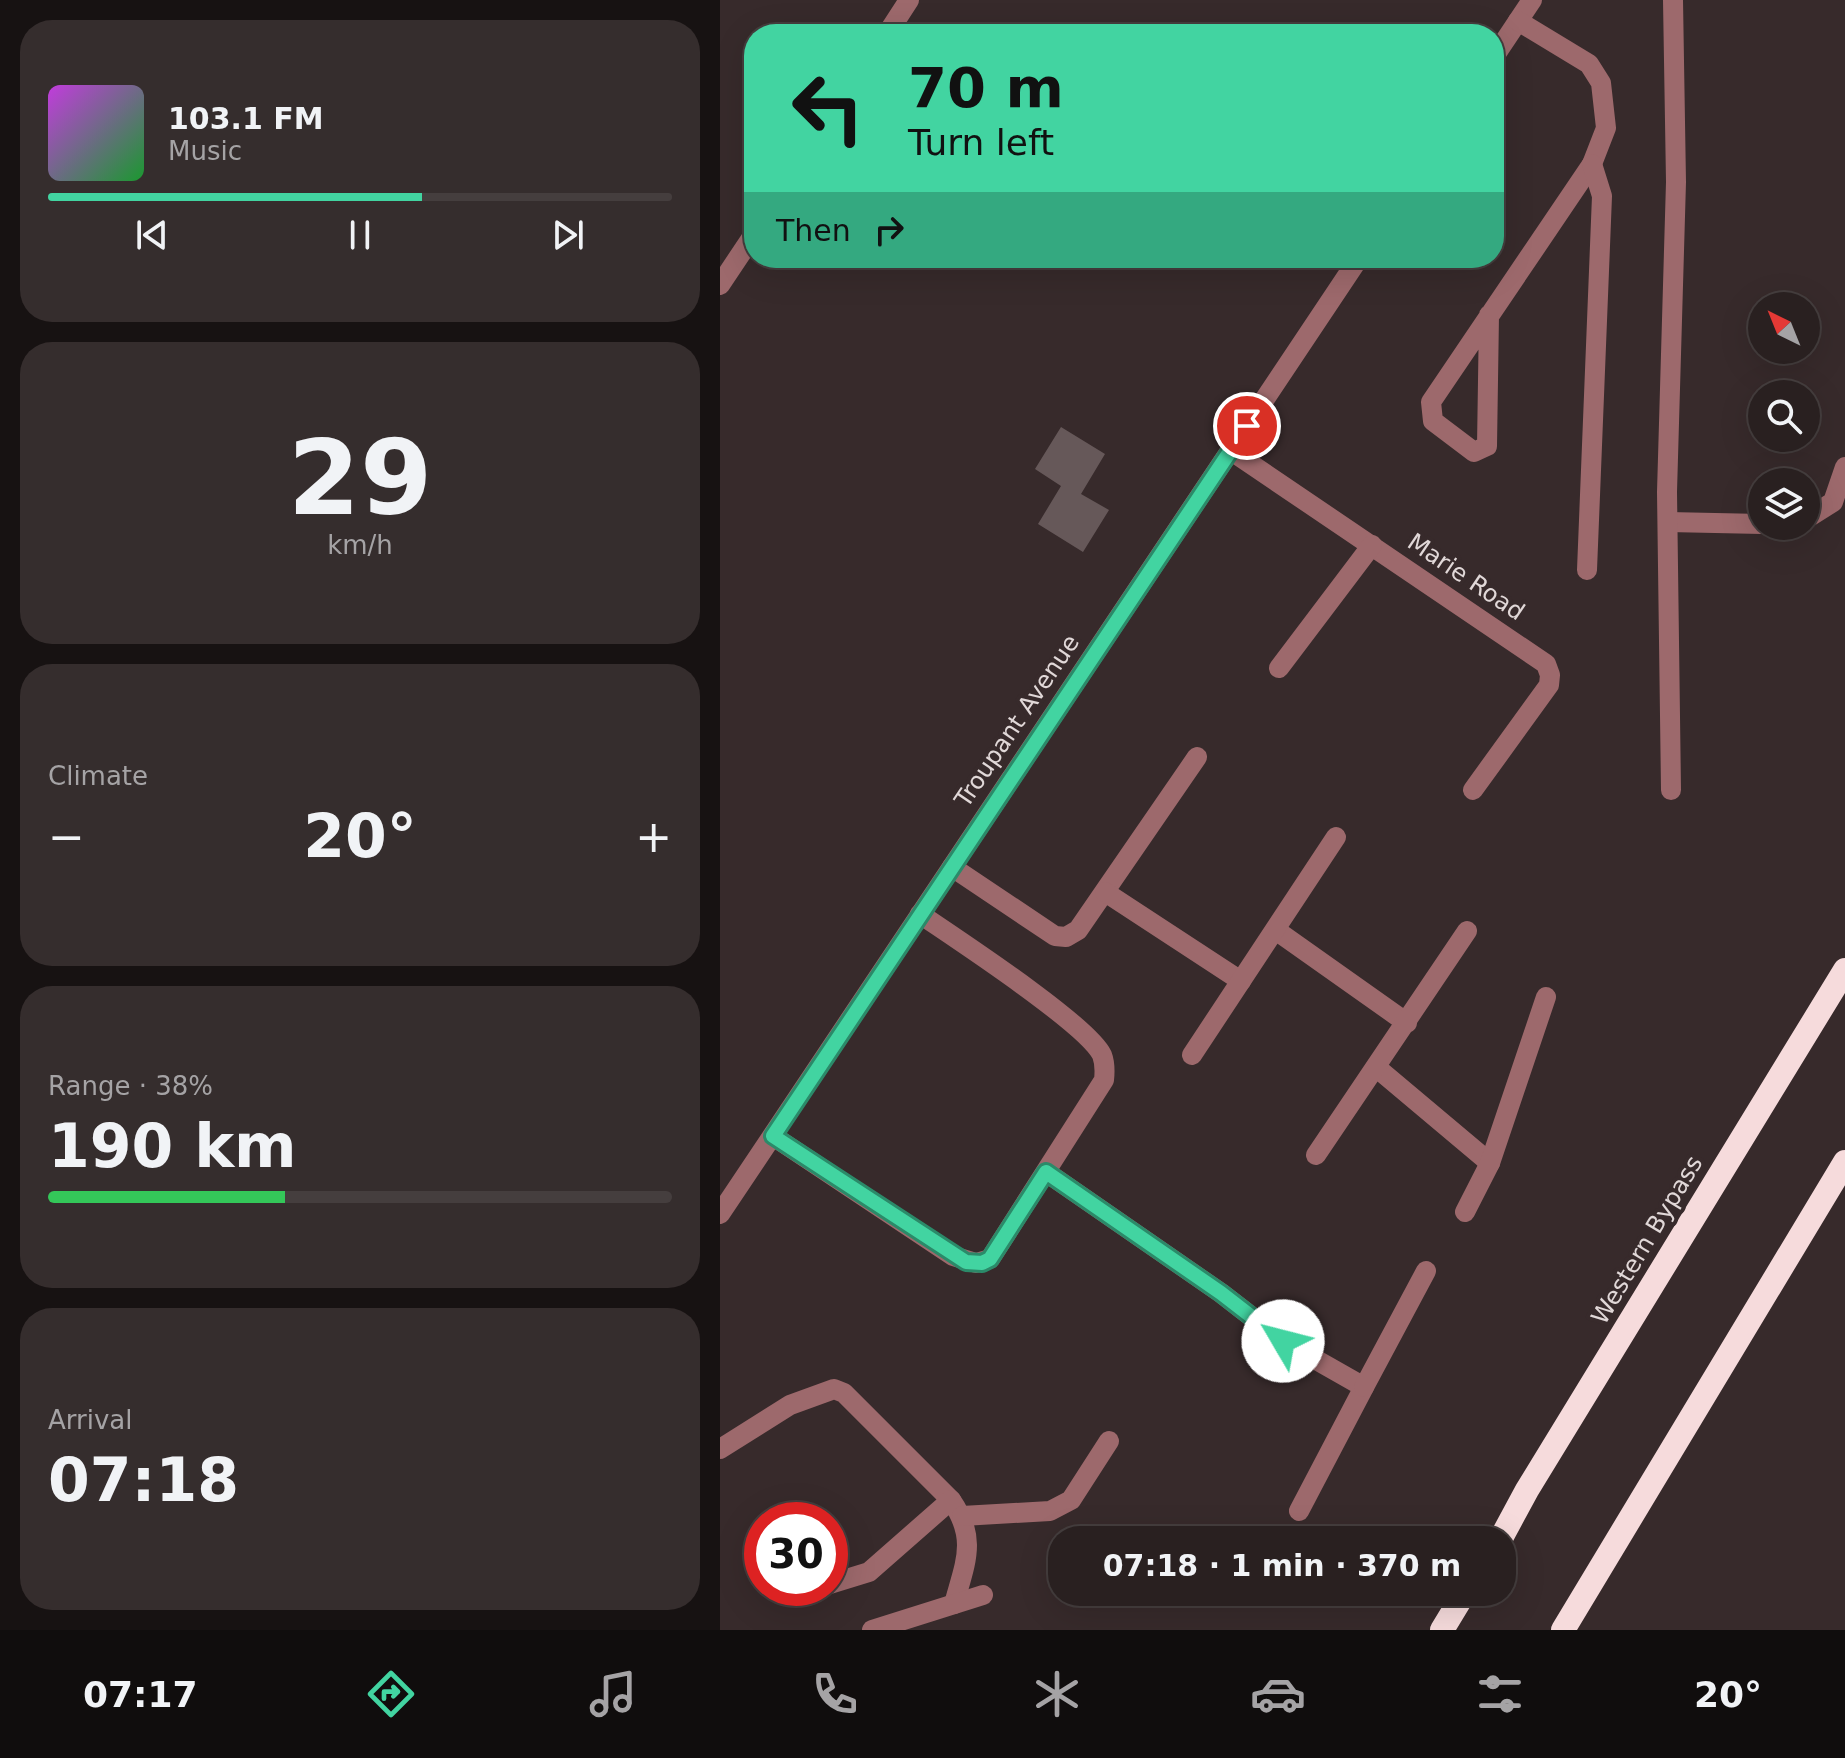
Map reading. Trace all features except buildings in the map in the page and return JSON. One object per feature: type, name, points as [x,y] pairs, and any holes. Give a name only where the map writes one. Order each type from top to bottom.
[{"type":"highway","name":"Western Bypass","points":[[1506,1526],[1845,970]]},
{"type":"highway","points":[[1563,1630],[1845,1162]]},
{"type":"highway","points":[[1572,1630],[1607,1561]]},
{"type":"highway","points":[[1442,1630],[1457,1606]]},
{"type":"highway","points":[[1453,1630],[1466,1606]]},
{"type":"street","points":[[893,24],[909,0]]},
{"type":"street","points":[[1504,42],[1532,0]]},
{"type":"street","points":[[1671,790],[1668,522],[1676,182],[1673,0]]},
{"type":"street","points":[[1489,315],[1487,446],[1474,452],[1433,421],[1431,402],[1489,315],[1592,164],[1606,128],[1601,83],[1589,64],[1518,21]]},
{"type":"street","points":[[1587,570],[1602,196],[1592,164]]},
{"type":"street","points":[[720,285],[744,249]]},
{"type":"street","name":"Troupant Avenue","points":[[720,1214],[1352,268]]},
{"type":"street","name":"Marie Road","points":[[1230,450],[1539,658],[1550,675],[1549,685],[1473,790]]},
{"type":"street","points":[[1820,510],[1833,502],[1845,467]]},
{"type":"street","points":[[1668,522],[1748,524]]},
{"type":"street","points":[[1279,668],[1372,545]]},
{"type":"street","points":[[952,867],[1055,936],[1066,937],[1078,930],[1197,757]]},
{"type":"street","points":[[1192,1055],[1277,931],[1336,837]]},
{"type":"street","points":[[1105,892],[1241,981]]},
{"type":"street","points":[[773,1136],[966,1262],[982,1263],[990,1259],[1104,1080],[1102,1056],[1078,1029],[920,914]]},
{"type":"street","points":[[1277,931],[1407,1023]]},
{"type":"street","points":[[1316,1155],[1467,931]]},
{"type":"street","points":[[1465,1212],[1490,1163],[1546,997]]},
{"type":"street","points":[[1377,1068],[1490,1163]]},
{"type":"street","points":[[1046,1172],[1221,1293],[1283,1341],[1364,1387]]},
{"type":"street","points":[[1299,1511],[1426,1271]]},
{"type":"street","points":[[720,1449],[790,1405],[834,1389],[844,1393],[957,1508],[970,1544],[954,1604]]},
{"type":"street","points":[[848,1578],[869,1572],[957,1508],[1050,1511],[1071,1500],[1109,1441]]},
{"type":"street","points":[[872,1630],[983,1595]]},
{"type":"route","points":[[1247,426],[773,1136],[966,1262],[982,1263],[990,1259],[1046,1172],[1189,1270],[1283,1341]]}]
